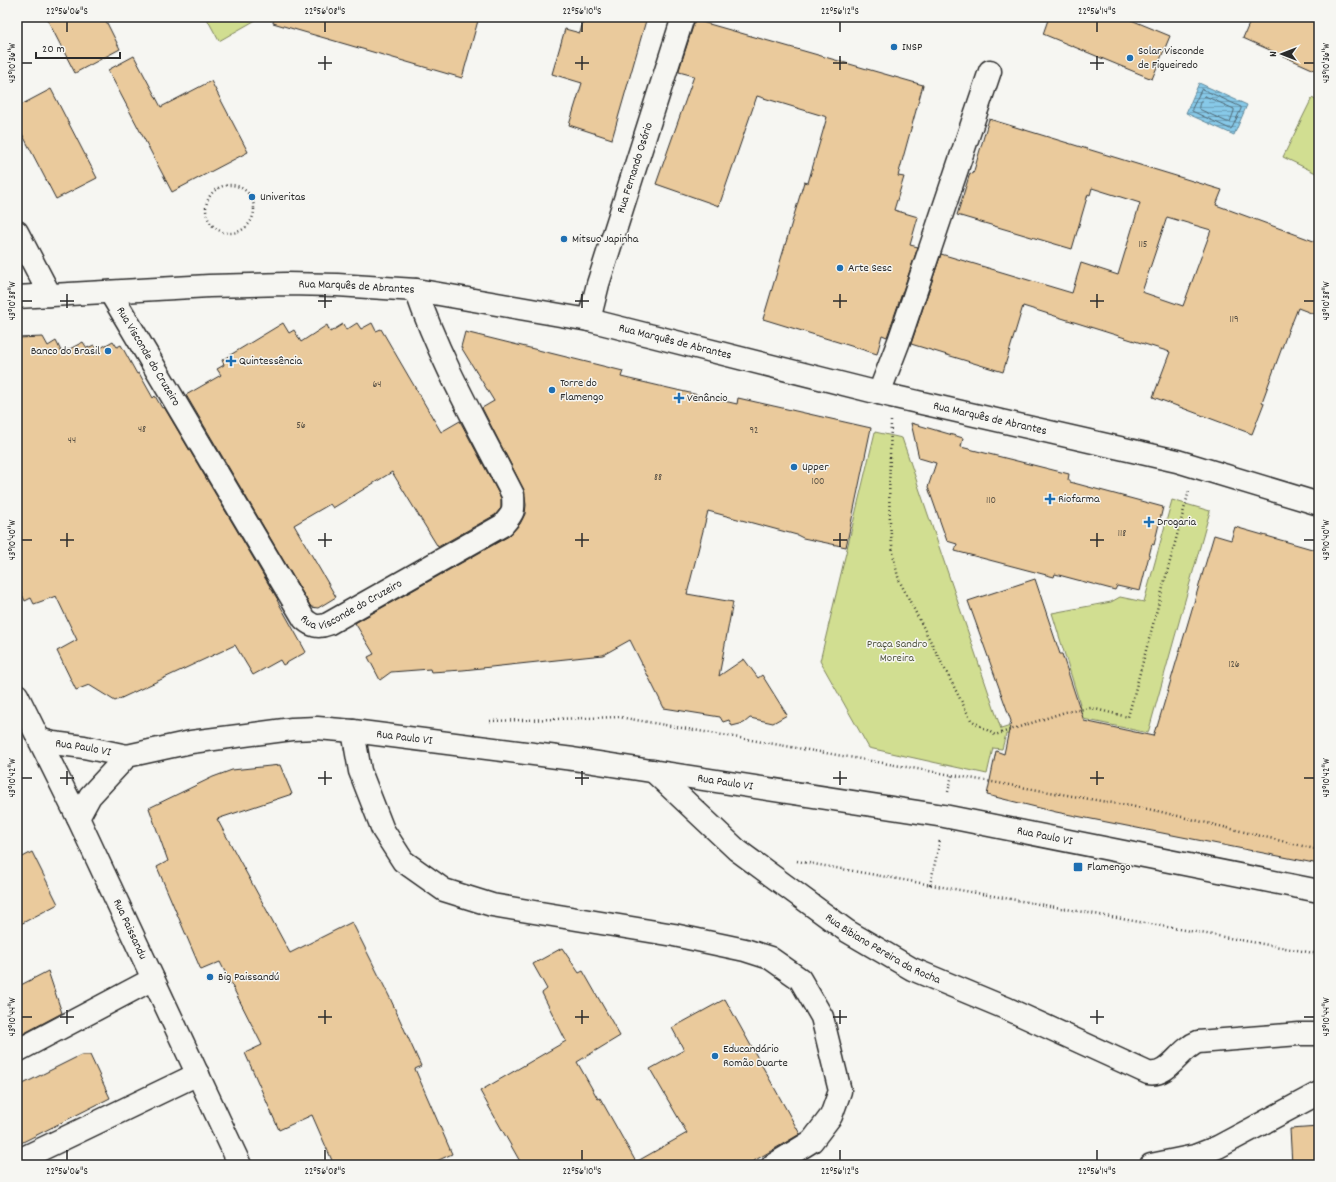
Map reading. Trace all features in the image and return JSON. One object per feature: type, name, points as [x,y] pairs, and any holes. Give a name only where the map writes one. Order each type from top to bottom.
[{"type":"street","name":"Rua Fernando Osório","points":[[589,320],[598,284],[683,17]]},
{"type":"street","points":[[885,394],[902,334],[990,71]]},
{"type":"street","points":[[17,232],[50,295]]},
{"type":"street","name":"Rua Marquês de Abrantes","points":[[17,297],[209,286],[286,284],[337,285],[416,290],[589,320],[885,394],[1196,466],[1319,504]]},
{"type":"street","name":"Rua Visconde do Cruzeiro","points":[[110,292],[304,619],[310,624],[320,627],[328,624],[503,525],[512,514],[514,508],[513,495],[441,352],[426,320],[416,290]]},
{"type":"street","name":"Rua Paissandu","points":[[17,695],[78,818],[240,1165]]},
{"type":"street","name":"Rua Paulo VI","points":[[39,739],[53,743],[84,747],[127,756],[191,742],[292,729],[318,728],[353,731],[573,759],[944,816],[1319,891]]},
{"type":"street","points":[[353,731],[360,771],[383,830],[403,861],[444,890],[492,905],[674,935],[745,950],[770,958],[800,979],[822,1017],[840,1091],[831,1116],[812,1140],[773,1165]]},
{"type":"street","name":"Rua Paulo VI","points":[[78,818],[90,796],[127,756]]},
{"type":"street","name":"Rua Bibiano Pereira da Rocha","points":[[653,771],[737,850],[847,931],[912,969],[1008,1009],[1148,1073],[1158,1073],[1164,1070],[1190,1045],[1198,1042],[1298,1034],[1319,1034]]},
{"type":"street","points":[[17,1051],[153,979]]},
{"type":"street","points":[[17,1161],[198,1074]]},
{"type":"street","points":[[1152,1165],[1195,1156],[1218,1147],[1319,1093]]},
{"type":"path","points":[[234,185],[248,192],[252,199],[254,215],[248,225],[238,232],[230,234],[222,232],[215,228],[210,222],[206,207],[208,200],[212,193],[218,188],[234,185]]},
{"type":"path","points":[[885,394],[894,564],[899,580],[971,720],[995,735],[1065,712],[1091,708],[1128,717],[1196,466]]},
{"type":"path","points":[[948,793],[952,775]]},
{"type":"path","points":[[791,860],[1319,954]]},
{"type":"green space","points":[[206,17],[261,17],[219,41]]},
{"type":"green space","points":[[1312,98],[1319,102],[1319,168],[1316,173],[1283,157]]},
{"type":"green space","name":"Praça Sandro Moreira","points":[[875,432],[902,438],[1001,729],[1080,704],[1052,613],[1111,602],[1120,597],[1144,602],[1172,500],[1210,511],[1148,733],[1065,715],[1059,740],[1006,734],[1002,749],[993,748],[987,774],[869,748],[820,661]]},
{"type":"water","points":[[1199,83],[1247,105],[1234,135],[1186,113]]},
{"type":"building","points":[[46,17],[104,17],[120,49],[75,73]]},
{"type":"building","points":[[274,17],[479,17],[462,78],[273,23]]},
{"type":"building","points":[[584,17],[647,17],[612,139],[569,125],[582,83],[552,74],[565,29],[580,33]]},
{"type":"building","name":"Solar Visconde de Figueiredo","points":[[1049,17],[1124,17],[1170,36],[1152,79],[1043,34]]},
{"type":"building","points":[[1252,17],[1319,17],[1319,72],[1243,38]]},
{"type":"building","points":[[695,20],[923,85],[898,176],[904,177],[894,210],[918,217],[910,245],[918,247],[887,337],[882,335],[877,354],[763,319],[804,182],[808,183],[827,117],[757,96],[719,206],[656,184],[694,76],[679,72],[679,70]]},
{"type":"building","points":[[134,56],[161,107],[211,81],[248,152],[172,192],[108,70]]},
{"type":"building","points":[[51,89],[97,178],[56,199],[17,124],[17,107]]},
{"type":"building","points":[[989,119],[1222,190],[1216,205],[1319,243],[1319,316],[1298,308],[1262,402],[1264,403],[1252,434],[1153,397],[1170,352],[1023,306],[1003,372],[911,344],[941,254],[1072,293],[1081,263],[1118,275],[1140,203],[1092,188],[1090,195],[1088,194],[1072,249],[957,215],[970,173],[973,174]],"holes":[[[1167,217],[1211,230],[1183,306],[1142,292]]]},
{"type":"building","points":[[283,323],[289,333],[294,330],[301,342],[327,325],[330,332],[343,324],[346,330],[357,323],[361,329],[372,323],[376,331],[381,329],[441,432],[460,421],[501,498],[501,508],[495,515],[438,547],[392,472],[333,508],[330,504],[294,525],[336,597],[318,608],[311,607],[186,395],[221,375],[217,369],[224,365],[222,360]]},
{"type":"building","points":[[465,332],[623,371],[621,377],[737,404],[738,398],[871,428],[846,547],[803,538],[797,535],[708,511],[687,594],[733,602],[719,676],[744,659],[758,678],[762,675],[787,715],[773,723],[750,718],[744,723],[732,726],[729,720],[723,722],[720,717],[664,708],[630,640],[603,655],[463,670],[431,672],[430,669],[391,672],[380,680],[368,657],[374,654],[355,623],[509,536],[520,524],[525,514],[526,505],[524,490],[482,408],[494,401],[461,347]]},
{"type":"building","points":[[43,337],[48,346],[56,341],[62,353],[83,342],[87,348],[94,345],[97,350],[113,341],[117,347],[121,345],[137,374],[139,373],[153,398],[155,396],[162,408],[164,407],[278,600],[306,652],[283,665],[280,660],[253,675],[235,645],[115,701],[89,685],[76,690],[57,651],[77,640],[56,596],[34,604],[31,598],[25,601],[17,583],[17,338]]},
{"type":"building","points":[[911,423],[963,438],[961,447],[1069,474],[1068,480],[1070,480],[1070,482],[1163,507],[1154,545],[1152,544],[1140,591],[1117,586],[1115,590],[1055,574],[1054,577],[955,551],[957,544],[947,541],[928,487],[936,463],[919,458]]},
{"type":"building","points":[[1235,527],[1319,551],[1319,864],[1056,812],[987,795],[996,751],[1004,754],[1011,721],[968,601],[1035,579],[1084,721],[1153,736],[1157,727],[1214,535],[1231,540]]},
{"type":"building","points":[[280,765],[292,794],[217,819],[290,953],[352,922],[390,998],[421,1066],[415,1069],[452,1154],[428,1165],[334,1165],[312,1115],[279,1130],[245,1053],[262,1045],[220,962],[201,970],[157,867],[168,861],[149,808],[213,777],[232,770]]},
{"type":"building","points":[[32,852],[58,904],[17,926],[17,860]]},
{"type":"building","name":"Educandário Romão Duarte","points":[[562,948],[579,973],[583,971],[620,1036],[577,1062],[598,1099],[600,1098],[636,1162],[687,1133],[650,1069],[684,1050],[672,1028],[725,999],[800,1134],[747,1165],[522,1165],[480,1091],[566,1041],[542,993],[547,989],[533,964]]},
{"type":"building","points":[[48,971],[62,1013],[17,1037],[17,987]]},
{"type":"building","points":[[81,1055],[90,1055],[110,1098],[17,1145],[17,1087]]},
{"type":"building","points":[[1319,1127],[1319,1164],[1292,1165],[1290,1129]]},
{"type":"place","name":"INSP","points":[[894,47]]},
{"type":"place","name":"Solar Visconde de Figueiredo","points":[[1130,58]]},
{"type":"place","name":"Univeritas","points":[[252,197]]},
{"type":"place","name":"Mitsuo Japinha","points":[[564,239]]},
{"type":"place","name":"Arte Sesc","points":[[840,268]]},
{"type":"place","name":"Banco do Brasil","points":[[108,351]]},
{"type":"place","name":"Quintessência","points":[[231,361]]},
{"type":"place","name":"Torre do Flamengo","points":[[552,390]]},
{"type":"place","name":"Venâncio","points":[[679,398]]},
{"type":"place","name":"Upper","points":[[794,467]]},
{"type":"place","name":"Riofarma","points":[[1050,499]]},
{"type":"place","name":"Drogaria","points":[[1149,522]]},
{"type":"place","name":"Flamengo","points":[[1078,867]]},
{"type":"place","name":"Big Paissandú","points":[[210,977]]},
{"type":"place","name":"Educandário Romão Duarte","points":[[715,1056]]}]
